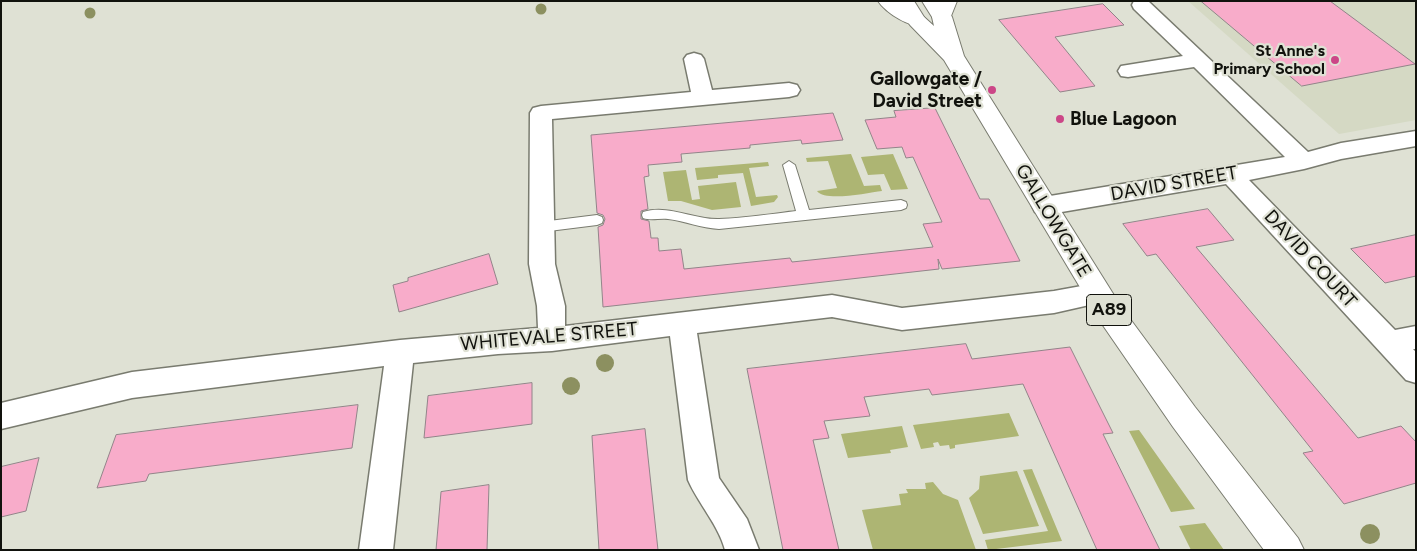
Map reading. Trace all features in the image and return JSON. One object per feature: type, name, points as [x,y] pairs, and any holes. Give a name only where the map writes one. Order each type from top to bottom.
[{"type":"main road","points":[[888,1],[917,21]]},
{"type":"main road","name":"GALLOWGATE","points":[[904,1],[917,21],[953,56],[1098,294],[1184,417],[1286,550]]},
{"type":"main road","name":"GALLOWGATE","points":[[940,6],[953,56]]},
{"type":"street","points":[[1142,6],[1304,161],[1368,146],[1416,138]]},
{"type":"street","points":[[694,59],[703,97]]},
{"type":"street","points":[[1128,71],[1199,60]]},
{"type":"street","points":[[552,338],[551,306],[542,264],[541,113],[789,90]]},
{"type":"street","name":"DAVID STREET","points":[[1044,206],[1304,161]]},
{"type":"street","name":"DAVID COURT","points":[[1231,175],[1416,371]]},
{"type":"street","name":"WHITEVALE STREET","points":[[4,416],[132,385],[400,352],[682,325],[839,306],[902,319],[1054,302],[1098,294]]},
{"type":"street","points":[[682,325],[704,480],[708,489],[734,526],[742,550]]},
{"type":"street","points":[[1389,343],[1416,336]]},
{"type":"street","points":[[376,550],[400,352]]},
{"type":"lane","points":[[789,165],[804,215]]},
{"type":"lane","points":[[648,215],[668,214],[702,223],[719,224],[901,205]]},
{"type":"lane","points":[[541,227],[597,220]]},
{"type":"shaded area","name":"St Anne's Primary School","points":[[1188,1],[1416,1],[1416,120],[1339,134]]},
{"type":"green space","points":[[851,154],[864,186],[880,185],[882,191],[857,195],[828,196],[817,191],[837,188],[828,161],[807,162],[806,158]]},
{"type":"green space","points":[[893,154],[908,189],[891,190],[884,174],[868,175],[861,157]]},
{"type":"green space","points":[[768,162],[769,166],[749,168],[756,197],[777,195],[778,197],[774,202],[751,206],[743,173],[718,175],[718,178],[697,180],[695,168]]},
{"type":"green space","points":[[686,170],[692,200],[700,199],[698,186],[736,182],[741,207],[712,210],[681,201],[668,201],[663,172]]},
{"type":"green space","points":[[1009,413],[1019,436],[955,445],[955,448],[950,449],[949,445],[940,446],[938,442],[933,443],[934,447],[921,449],[913,425]]},
{"type":"green space","points":[[902,426],[908,447],[890,450],[891,453],[848,458],[841,434]]},
{"type":"green space","points":[[1139,430],[1195,509],[1171,512],[1129,431]]},
{"type":"green space","points":[[1032,469],[1062,541],[988,550],[985,540],[1048,531],[1023,470]]},
{"type":"green space","points":[[1017,471],[1039,526],[983,534],[969,498],[979,489],[980,476]]},
{"type":"green space","points":[[933,482],[943,494],[958,500],[976,550],[873,550],[862,510],[901,505],[899,494],[908,493],[906,489],[926,489],[925,483]]},
{"type":"green space","points":[[1205,523],[1224,550],[1191,550],[1179,526]]},
{"type":"building","points":[[1201,1],[1330,1],[1415,64],[1302,86]]},
{"type":"building","points":[[1103,4],[1124,25],[1055,37],[1095,86],[1060,92],[999,20]]},
{"type":"building","points":[[935,108],[980,199],[989,199],[1020,261],[942,269],[938,259],[939,269],[603,307],[598,227],[603,225],[605,219],[603,215],[597,213],[591,135],[833,113],[843,140],[802,144],[801,140],[750,145],[750,148],[681,154],[682,162],[648,165],[649,176],[644,177],[648,209],[641,211],[641,219],[649,221],[651,238],[658,238],[659,251],[681,249],[684,269],[790,258],[792,262],[933,247],[923,224],[942,222],[913,157],[906,158],[902,147],[877,149],[865,120],[896,117],[894,111]]},
{"type":"building","points":[[1208,209],[1234,240],[1196,247],[1358,438],[1401,426],[1416,442],[1416,483],[1344,504],[1303,453],[1313,451],[1156,254],[1147,256],[1123,224]]},
{"type":"building","points":[[1416,235],[1416,276],[1385,283],[1351,249]]},
{"type":"building","points":[[489,254],[498,284],[399,312],[393,285],[408,281],[408,278]]},
{"type":"building","points":[[966,344],[972,359],[1070,347],[1113,433],[1103,434],[1160,550],[1097,550],[1023,384],[932,395],[929,389],[864,397],[870,416],[824,421],[829,438],[813,440],[839,550],[783,550],[747,369]]},
{"type":"building","points":[[532,383],[532,424],[424,438],[428,396]]},
{"type":"building","points":[[358,405],[352,448],[149,474],[146,481],[97,488],[116,435]]},
{"type":"building","points":[[645,429],[658,550],[599,550],[592,436]]},
{"type":"building","points":[[39,458],[26,511],[1,517],[1,467]]},
{"type":"building","points":[[489,485],[487,550],[436,550],[441,492]]},
{"type":"place","name":"St Anne's Primary School","points":[[1335,60]]},
{"type":"place","name":"Gallowgate / David Street","points":[[992,90]]},
{"type":"place","name":"Blue Lagoon","points":[[1060,119]]}]
